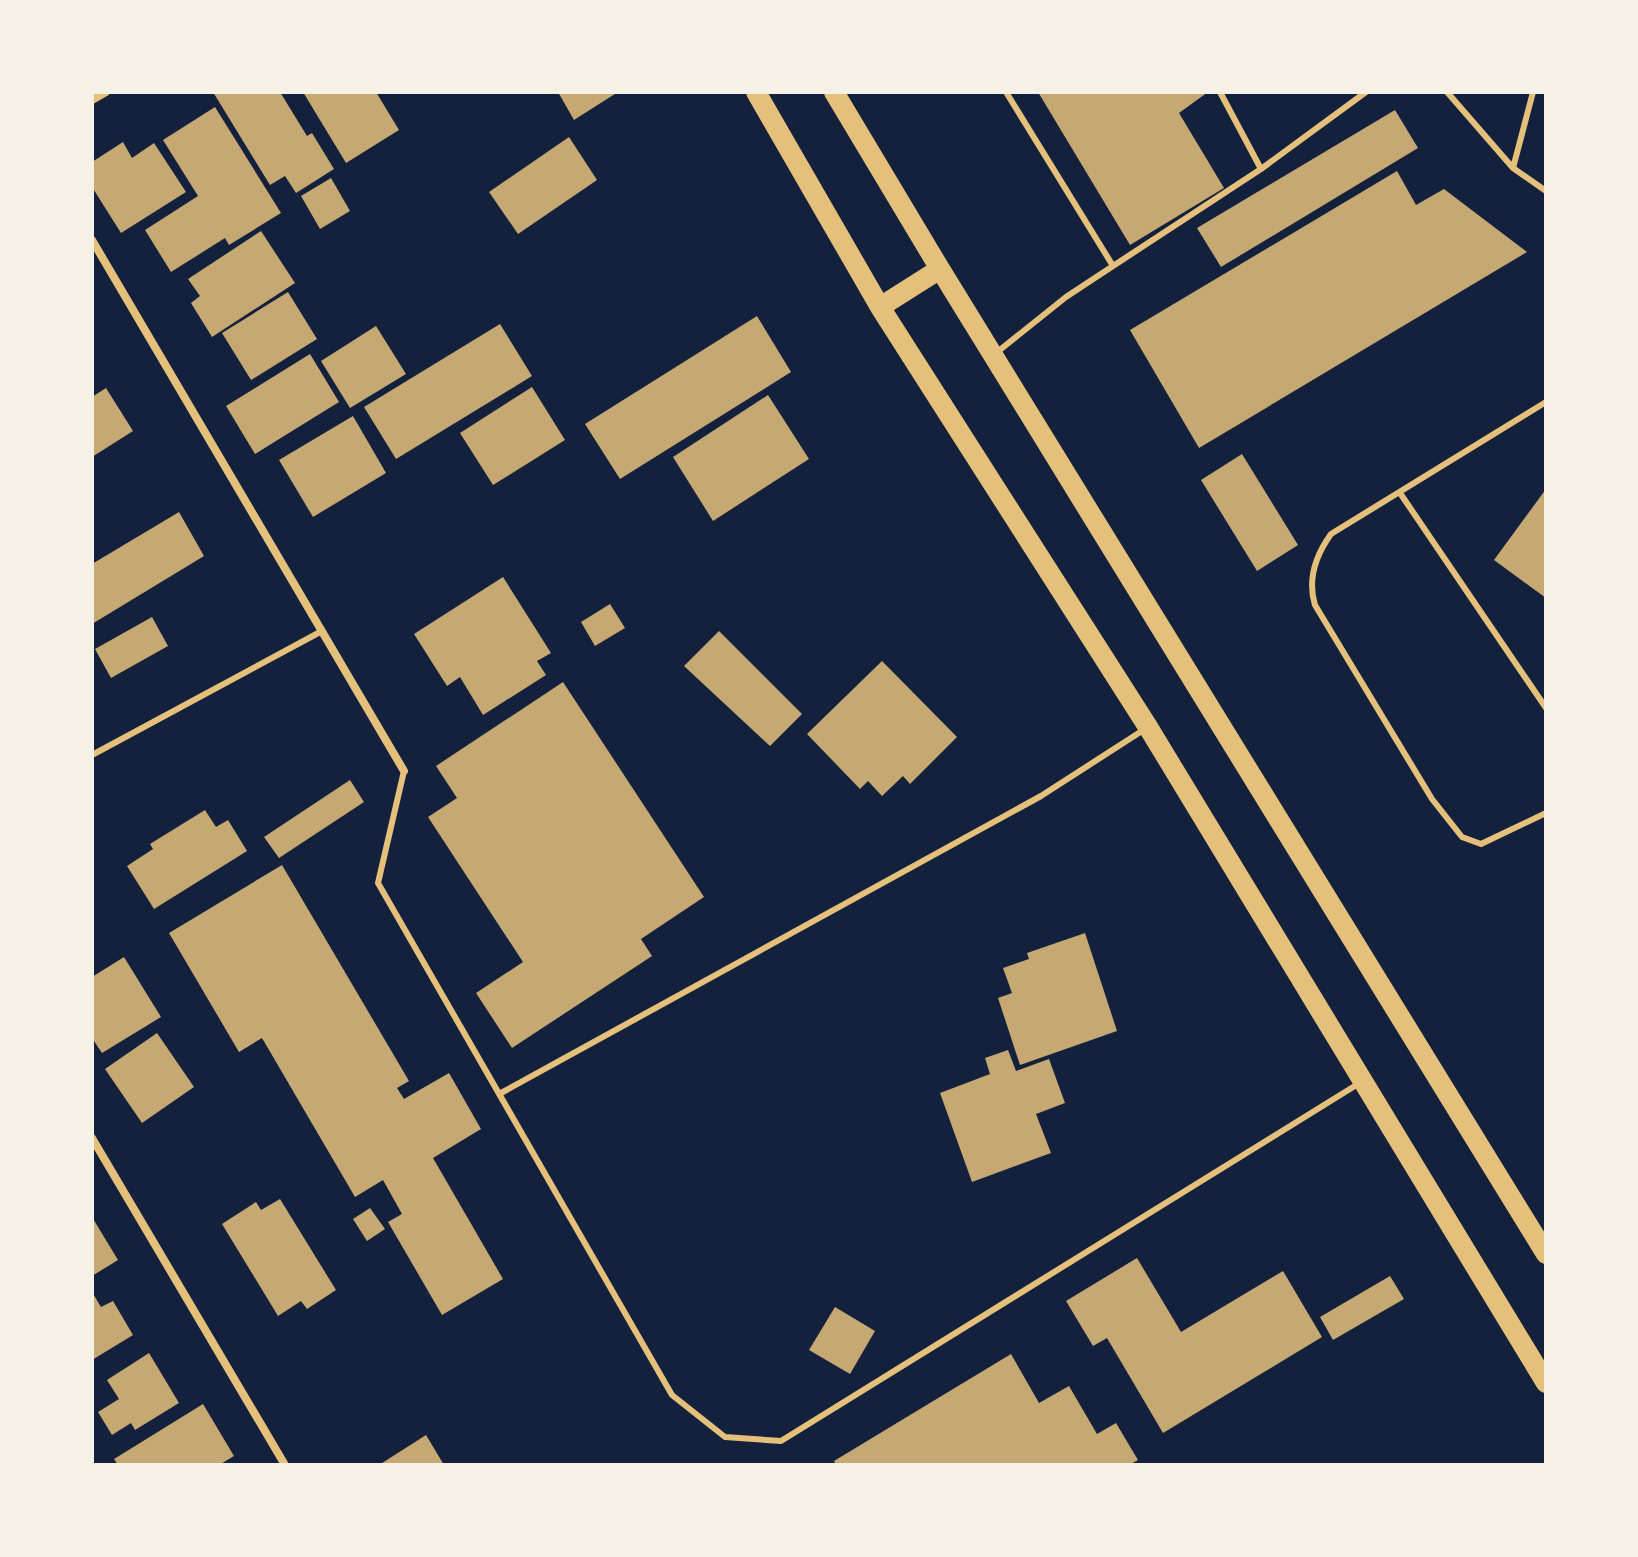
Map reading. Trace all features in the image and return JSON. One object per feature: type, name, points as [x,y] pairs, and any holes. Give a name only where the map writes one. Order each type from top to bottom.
[{"type":"main road","points":[[756,92],[880,307],[1148,727],[1365,1080],[1546,1383]]},
{"type":"main road","points":[[834,92],[1546,1254]]},
{"type":"main road","points":[[880,307],[940,269]]},
{"type":"street","points":[[92,100],[106,92]]},
{"type":"street","points":[[92,240],[404,771]]},
{"type":"street","points":[[92,1138],[285,1465]]},
{"type":"lane","points":[[1006,92],[1113,266]]},
{"type":"lane","points":[[1220,92],[1261,169]]},
{"type":"lane","points":[[993,356],[1066,297],[1261,169],[1366,92]]},
{"type":"lane","points":[[1447,92],[1513,168],[1546,191]]},
{"type":"lane","points":[[1513,168],[1533,92]]},
{"type":"lane","points":[[1546,402],[1331,534],[1318,553],[1311,590],[1315,605],[1432,799],[1462,837],[1481,844],[1546,813]]},
{"type":"lane","points":[[1400,493],[1546,708]]},
{"type":"lane","points":[[92,755],[322,631]]},
{"type":"lane","points":[[501,1093],[1041,796],[1148,727]]},
{"type":"lane","points":[[404,771],[378,883],[672,1395],[725,1437],[781,1441],[1365,1080]]},
{"type":"building","points":[[213,92],[280,92],[307,136],[312,133],[334,169],[296,193],[285,176],[270,185]]},
{"type":"building","points":[[303,92],[376,92],[399,130],[346,163]]},
{"type":"building","points":[[558,92],[618,92],[574,120]]},
{"type":"building","points":[[1038,92],[1208,92],[1179,113],[1224,188],[1130,245]]},
{"type":"building","points":[[215,107],[281,213],[229,245],[225,238],[171,272],[145,230],[198,196],[163,140]]},
{"type":"building","points":[[1395,110],[1418,148],[1221,267],[1197,228]]},
{"type":"building","points":[[569,137],[597,180],[518,234],[489,192]]},
{"type":"building","points":[[123,142],[132,158],[154,143],[186,192],[121,233],[92,187],[92,162]]},
{"type":"building","points":[[1397,171],[1416,205],[1444,189],[1527,252],[1199,448],[1130,330]]},
{"type":"building","points":[[331,178],[350,211],[320,229],[301,196]]},
{"type":"building","points":[[261,231],[295,283],[212,337],[191,303],[200,296],[188,279]]},
{"type":"building","points":[[288,292],[317,339],[251,380],[222,333]]},
{"type":"building","points":[[757,316],[791,372],[620,479],[585,424]]},
{"type":"building","points":[[500,324],[532,376],[396,459],[364,407]]},
{"type":"building","points":[[376,326],[406,374],[350,408],[321,361]]},
{"type":"building","points":[[310,354],[339,402],[255,454],[226,406]]},
{"type":"building","points":[[532,387],[565,440],[493,485],[460,433]]},
{"type":"building","points":[[106,388],[133,431],[92,457],[92,397]]},
{"type":"building","points":[[768,395],[809,459],[713,521],[673,457]]},
{"type":"building","points":[[353,416],[386,473],[313,517],[279,460]]},
{"type":"building","points":[[1242,454],[1298,545],[1257,571],[1201,480]]},
{"type":"building","points":[[1546,489],[1546,598],[1494,560]]},
{"type":"building","points":[[179,512],[204,556],[92,624],[92,564]]},
{"type":"building","points":[[503,577],[551,653],[537,661],[546,675],[483,715],[460,677],[447,686],[414,634]]},
{"type":"building","points":[[610,604],[625,628],[595,646],[581,622]]},
{"type":"building","points":[[152,617],[168,646],[111,678],[95,649]]},
{"type":"building","points":[[719,631],[802,714],[770,746],[684,666]]},
{"type":"building","points":[[882,661],[957,737],[910,784],[903,776],[882,796],[868,781],[860,789],[807,734]]},
{"type":"building","points":[[563,682],[704,897],[641,939],[652,956],[512,1048],[476,993],[523,962],[428,817],[457,798],[436,766]]},
{"type":"building","points":[[350,780],[364,802],[279,858],[264,837]]},
{"type":"building","points":[[205,810],[216,827],[228,820],[247,851],[154,909],[127,866],[153,849],[150,844]]},
{"type":"building","points":[[282,865],[409,1081],[397,1088],[404,1099],[449,1073],[481,1129],[433,1158],[503,1279],[442,1315],[388,1222],[402,1214],[383,1180],[355,1197],[262,1038],[239,1052],[169,933]]},
{"type":"building","points":[[1085,933],[1117,1031],[1020,1065],[998,998],[1012,993],[1003,968],[1029,959],[1027,953]]},
{"type":"building","points":[[124,957],[161,1017],[102,1053],[92,1038],[92,977]]},
{"type":"building","points":[[157,1033],[194,1087],[142,1123],[105,1069]]},
{"type":"building","points":[[1008,1050],[1016,1071],[1049,1059],[1065,1103],[1036,1114],[1051,1153],[972,1182],[940,1093],[990,1074],[985,1058]]},
{"type":"building","points":[[280,1199],[336,1290],[307,1309],[301,1301],[278,1316],[222,1224],[256,1202],[261,1210]]},
{"type":"building","points":[[370,1208],[385,1229],[367,1241],[353,1219]]},
{"type":"building","points":[[92,1217],[118,1260],[92,1276]]},
{"type":"building","points":[[1137,1258],[1181,1332],[1283,1271],[1322,1337],[1163,1433],[1107,1338],[1093,1346],[1066,1301]]},
{"type":"building","points":[[1390,1276],[1404,1299],[1333,1340],[1320,1317]]},
{"type":"building","points":[[92,1292],[101,1307],[113,1301],[133,1335],[92,1360]]},
{"type":"building","points":[[835,1307],[875,1331],[850,1374],[809,1350]]},
{"type":"building","points":[[149,1353],[179,1403],[135,1430],[131,1423],[112,1435],[98,1412],[119,1399],[107,1380]]},
{"type":"building","points":[[1011,1354],[1039,1403],[1069,1386],[1097,1434],[1116,1423],[1138,1460],[1129,1465],[836,1465],[834,1461]]},
{"type":"building","points":[[203,1404],[234,1456],[219,1465],[118,1465],[114,1459]]},
{"type":"building","points":[[426,1435],[444,1465],[379,1465]]}]
